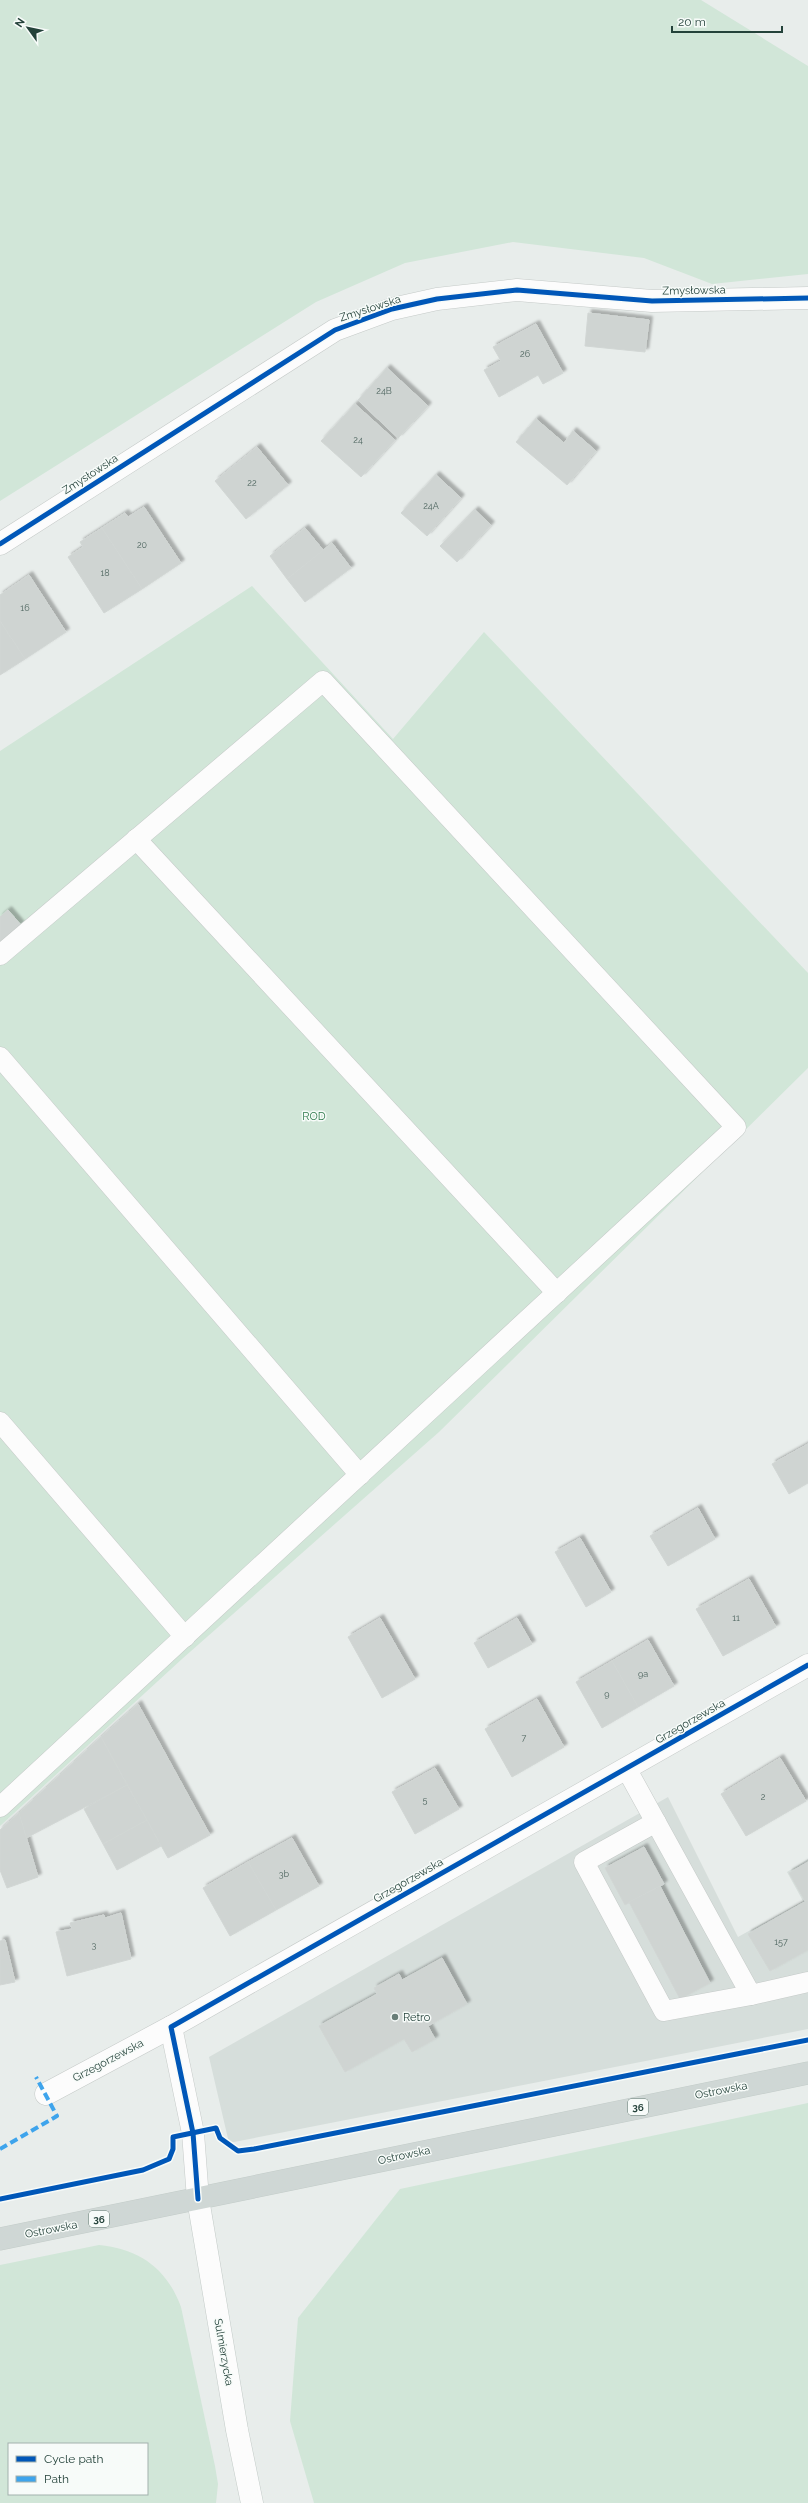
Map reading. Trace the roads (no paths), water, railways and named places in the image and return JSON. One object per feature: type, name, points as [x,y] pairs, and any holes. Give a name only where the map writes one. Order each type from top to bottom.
[{"type":"main road","name":"Ostrowska","points":[[0,2239],[198,2199],[468,2141],[808,2073]]},
{"type":"street","name":"Zmysłowska","points":[[0,544],[335,330],[392,309],[437,299],[517,290],[652,301],[808,298]]},
{"type":"street","name":"Grzegorzewska","points":[[46,2094],[171,2027],[808,1665]]},
{"type":"street","points":[[171,2027],[193,2133],[198,2199]]},
{"type":"street","name":"Sulmierzycka","points":[[198,2199],[238,2437],[252,2503]]},
{"type":"lane","points":[[0,955],[323,681],[736,1127],[0,1807]]},
{"type":"lane","points":[[136,839],[557,1293]]},
{"type":"lane","points":[[0,1057],[360,1475]]},
{"type":"lane","points":[[0,1422],[185,1637]]},
{"type":"lane","points":[[626,1768],[751,1995]]},
{"type":"lane","points":[[656,1822],[584,1862],[664,2011],[751,1995],[808,1982]]},
{"type":"place","name":"Retro","points":[[395,2017]]},
{"type":"park label","name":"ROD","points":[[314,1116]]}]
